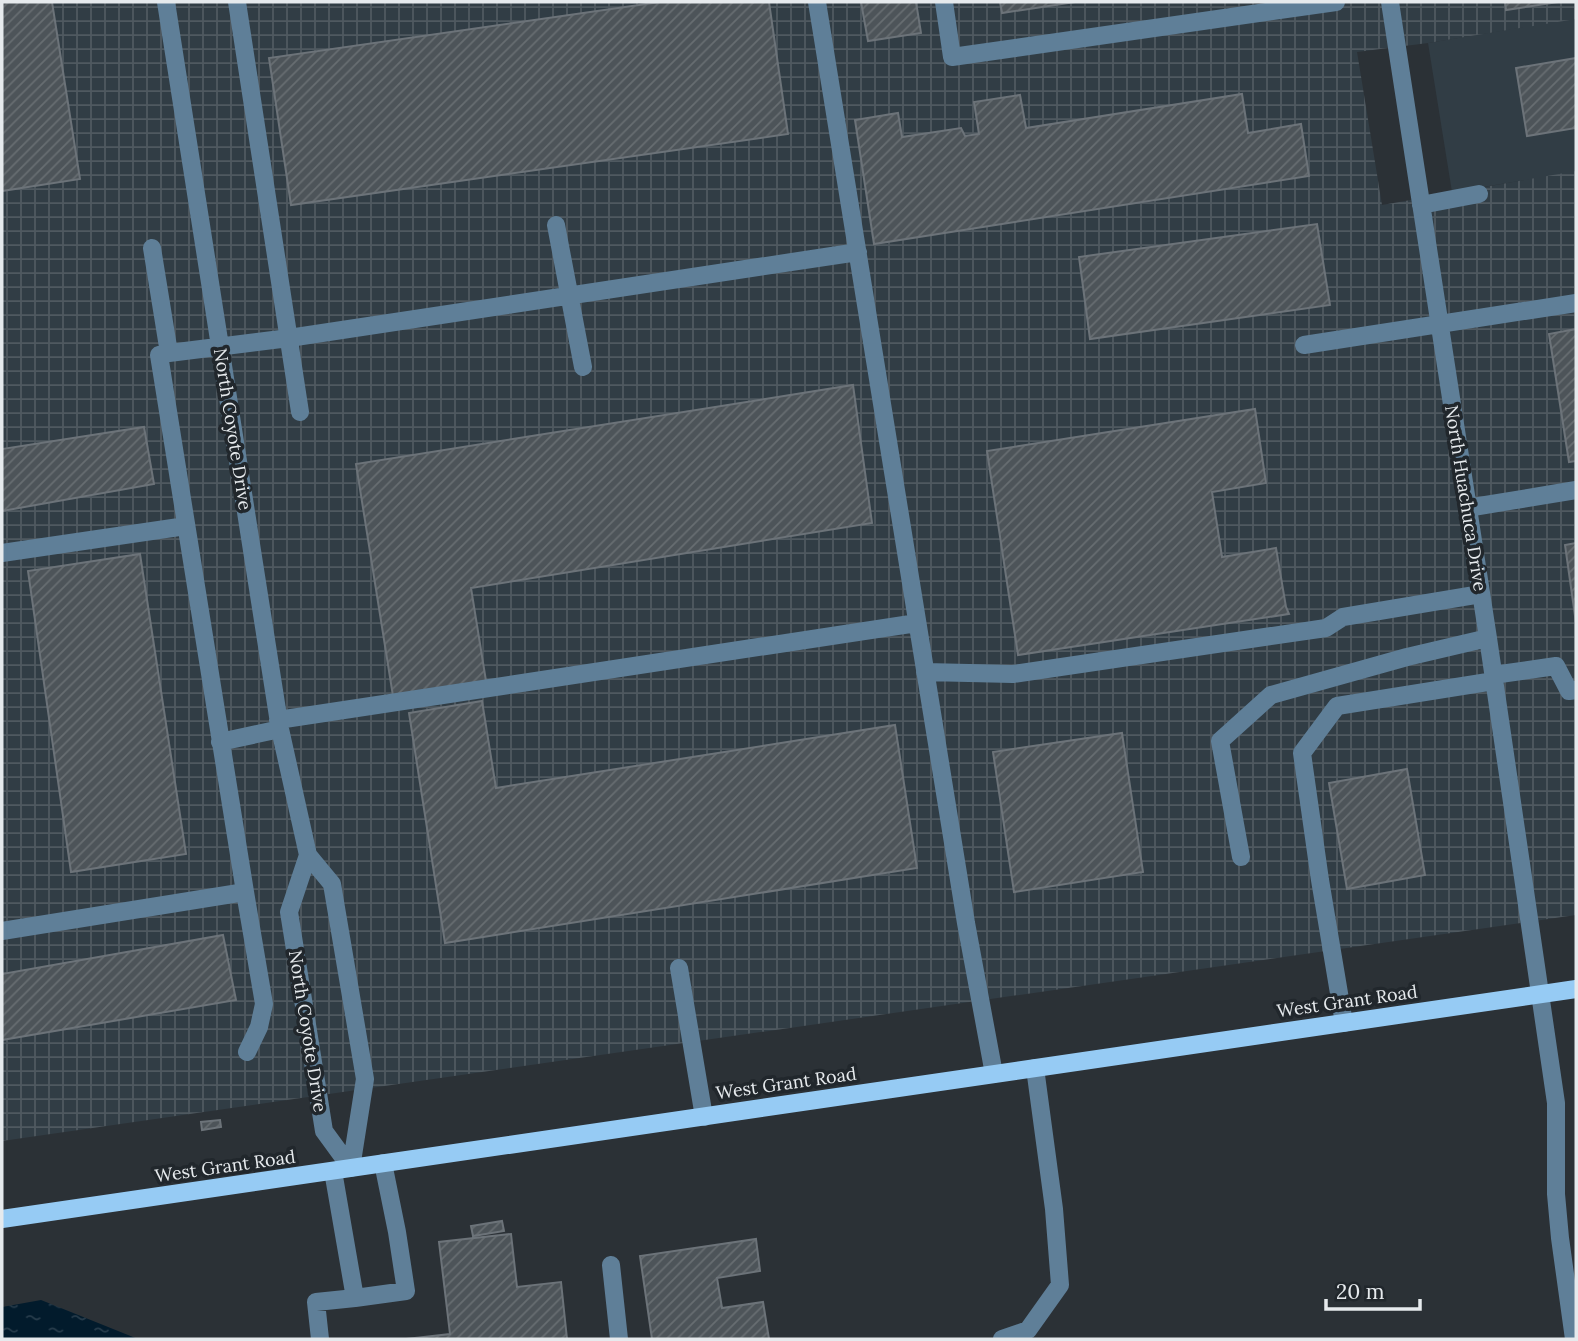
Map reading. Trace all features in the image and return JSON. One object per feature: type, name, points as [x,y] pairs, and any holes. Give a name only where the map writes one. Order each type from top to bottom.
[{"type":"main road","name":"West Grant Road","points":[[2,1219],[1576,989]]},
{"type":"street","name":"North Coyote Drive","points":[[166,2],[279,725],[308,855],[332,884],[365,1079],[342,1169]]},
{"type":"street","points":[[237,2],[300,412]]},
{"type":"street","points":[[817,2],[966,923],[994,1074]]},
{"type":"street","points":[[944,2],[952,57],[1336,2]]},
{"type":"street","name":"North Huachuca Drive","points":[[1390,2],[1556,1103],[1556,1194],[1574,1339]]},
{"type":"street","points":[[1421,205],[1479,194]]},
{"type":"street","points":[[556,225],[583,367]]},
{"type":"street","points":[[152,248],[169,353],[289,338],[858,252]]},
{"type":"street","points":[[1304,345],[1576,303]]},
{"type":"street","points":[[159,355],[264,1004],[259,1027],[247,1052]]},
{"type":"street","points":[[1467,508],[1576,490]]},
{"type":"street","points":[[2,553],[186,526]]},
{"type":"street","points":[[925,672],[1013,674],[1326,628],[1343,617],[1481,594]]},
{"type":"street","points":[[220,742],[279,725],[917,623]]},
{"type":"street","points":[[1241,857],[1220,741],[1271,695],[1407,657],[1488,638]]},
{"type":"street","points":[[1344,1023],[1302,753],[1337,706],[1556,666],[1573,691]]},
{"type":"street","name":"North Coyote Drive","points":[[308,855],[289,912],[324,1131],[342,1169]]},
{"type":"street","points":[[2,931],[245,892]]},
{"type":"street","points":[[679,968],[704,1117]]},
{"type":"street","points":[[1002,1339],[1028,1330],[1059,1285],[1054,1209],[1035,1068]]},
{"type":"street","points":[[320,1339],[316,1302],[406,1292],[383,1163]]},
{"type":"street","points":[[342,1169],[355,1298]]},
{"type":"street","points":[[611,1265],[619,1339]]},
{"type":"shaded area","points":[[2,2],[1576,2],[1576,19],[1357,52],[1382,205],[1576,171],[1576,915],[2,1141]]},
{"type":"shaded area","points":[[1576,18],[1576,172],[1452,192],[1428,43]]},
{"type":"water","points":[[41,1300],[138,1339],[2,1339],[2,1307]]},
{"type":"building","points":[[2,2],[52,2],[80,179],[2,191]]},
{"type":"building","points":[[660,2],[769,2],[788,134],[291,205],[269,58]]},
{"type":"building","points":[[861,2],[916,2],[921,33],[868,41]]},
{"type":"building","points":[[1000,2],[1075,2],[1002,13]]},
{"type":"building","points":[[1505,2],[1558,2],[1506,10]]},
{"type":"building","points":[[1576,58],[1576,128],[1527,136],[1516,68]]},
{"type":"building","points":[[1242,94],[1248,133],[1301,124],[1309,176],[874,244],[855,120],[898,113],[902,137],[961,128],[965,136],[979,134],[974,102],[1020,95],[1026,128]]},
{"type":"building","points":[[1317,224],[1330,305],[1090,339],[1079,257]]},
{"type":"building","points":[[1576,329],[1576,461],[1569,462],[1549,334]]},
{"type":"building","points":[[853,385],[872,523],[471,588],[486,681],[393,696],[356,464]]},
{"type":"building","points":[[1255,409],[1266,483],[1212,492],[1222,557],[1276,548],[1289,614],[1018,655],[987,451]]},
{"type":"building","points":[[144,427],[154,484],[2,511],[2,449]]},
{"type":"building","points":[[1576,543],[1576,623],[1565,545]]},
{"type":"building","points":[[140,554],[186,854],[71,872],[28,571]]},
{"type":"building","points":[[482,701],[496,788],[895,725],[917,868],[445,943],[409,713]]},
{"type":"building","points":[[1122,733],[1143,872],[1014,892],[993,752]]},
{"type":"building","points":[[1407,769],[1425,875],[1347,889],[1329,783]]},
{"type":"building","points":[[223,935],[236,1000],[2,1040],[2,974]]},
{"type":"building","points":[[220,1120],[221,1127],[202,1130],[201,1122]]},
{"type":"building","points":[[502,1221],[504,1231],[473,1236],[471,1226]]},
{"type":"building","points":[[511,1234],[517,1287],[561,1282],[567,1339],[406,1339],[450,1334],[439,1242]]},
{"type":"building","points":[[756,1239],[760,1271],[717,1278],[722,1308],[763,1302],[769,1339],[652,1339],[640,1256]]}]
